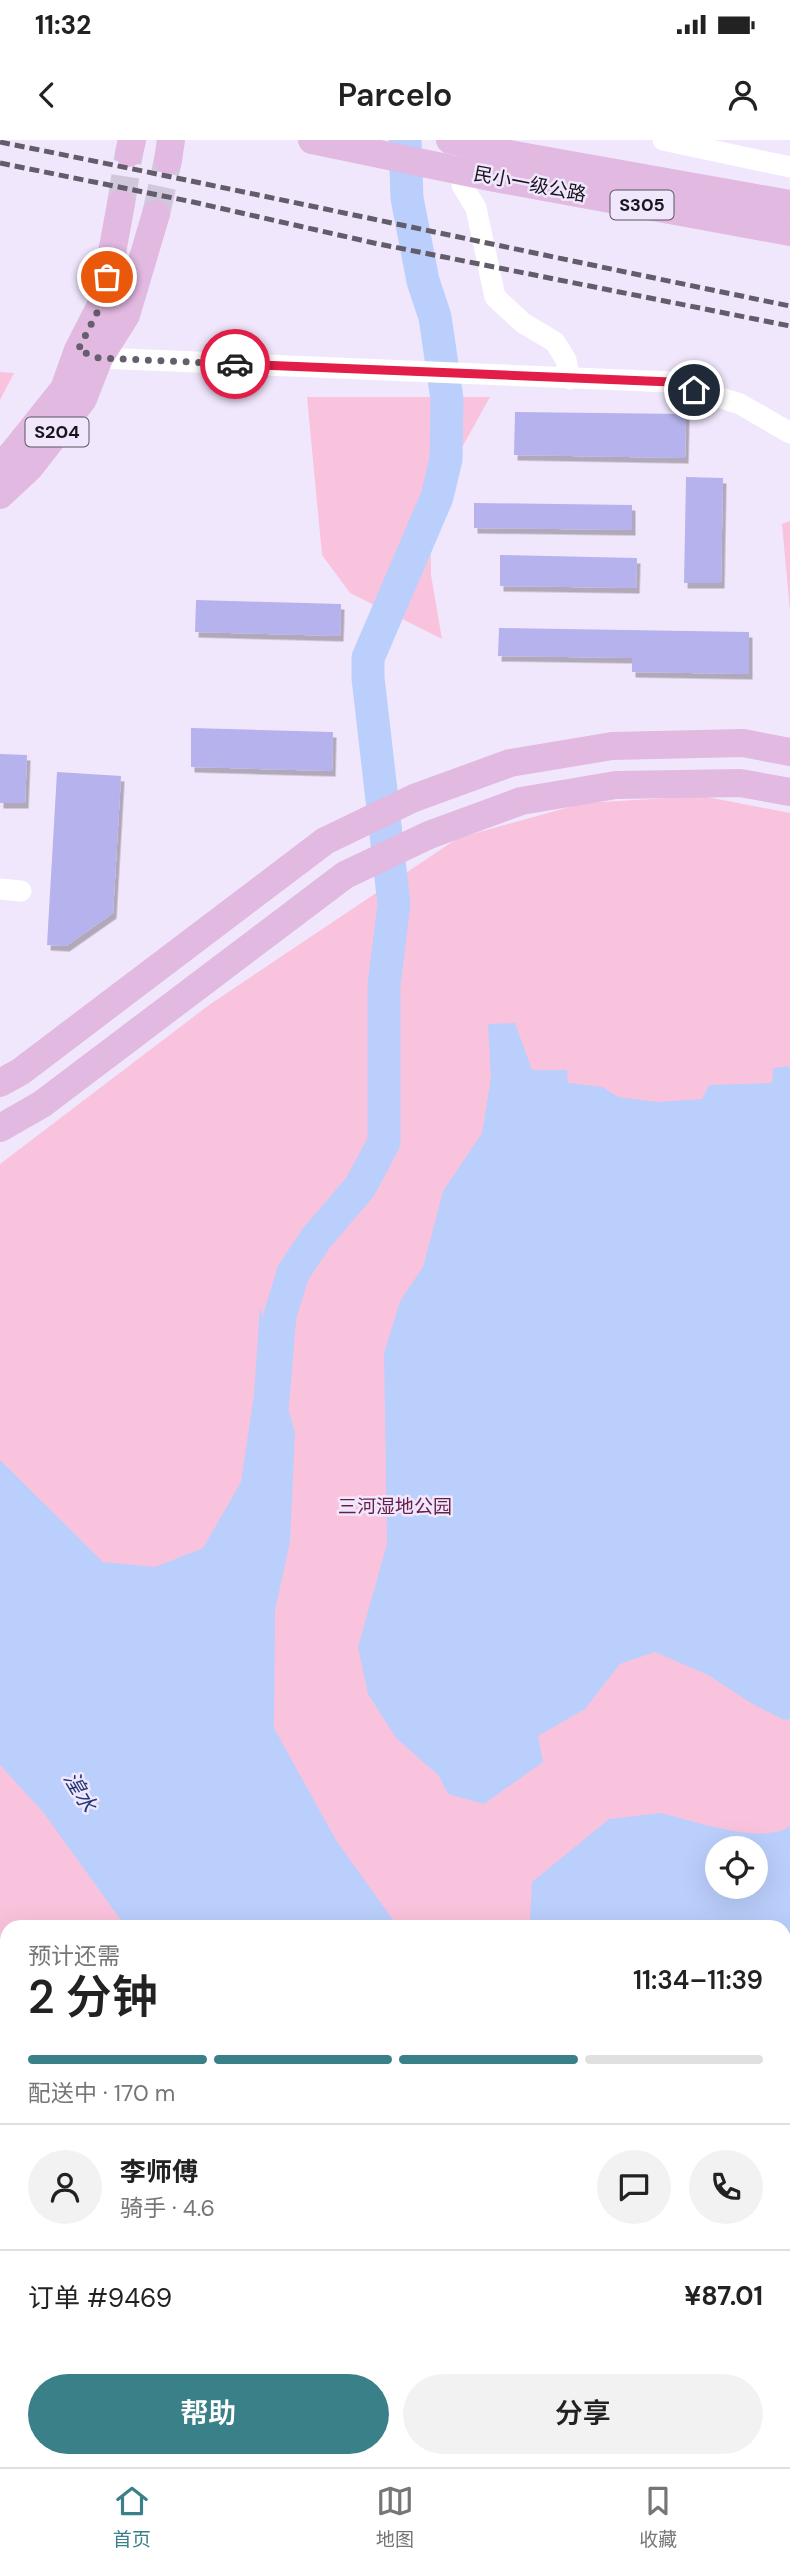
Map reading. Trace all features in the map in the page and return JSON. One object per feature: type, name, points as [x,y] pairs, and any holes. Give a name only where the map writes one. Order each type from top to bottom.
[{"type":"main road","name":"民小一级公路","points":[[312,140],[495,178],[790,232]]},
{"type":"main road","name":"民小一级公路","points":[[450,140],[509,154],[790,204]]},
{"type":"main road","name":"S204","points":[[0,495],[29,468],[83,399],[88,354],[103,301],[121,204]]},
{"type":"main road","name":"S204","points":[[0,466],[13,453],[88,354],[126,315],[156,214]]},
{"type":"main road","points":[[0,1083],[20,1072],[325,841],[414,799],[510,763],[612,746],[743,743],[790,752]]},
{"type":"main road","points":[[0,1128],[42,1104],[345,875],[429,835],[521,801],[616,785],[740,783],[790,792]]},
{"type":"street","points":[[463,140],[462,185],[476,208],[495,297],[523,323],[555,342],[566,360],[570,379]]},
{"type":"street","points":[[663,140],[790,167]]},
{"type":"street","points":[[88,354],[671,382],[740,404],[789,429]]},
{"type":"green space","points":[[0,372],[14,373],[0,400]]},
{"type":"green space","points":[[307,397],[490,397],[430,505],[431,575],[442,639],[350,593],[322,555]]},
{"type":"green space","points":[[790,521],[790,612],[782,524]]},
{"type":"green space","name":"三河湿地公园","points":[[702,796],[790,813],[790,1920],[0,1920],[0,1164],[209,1005],[458,838],[584,803]]},
{"type":"water","points":[[515,1023],[532,1070],[567,1070],[568,1083],[603,1087],[618,1097],[657,1102],[702,1099],[709,1085],[772,1083],[773,1068],[790,1066],[790,1719],[784,1720],[751,1703],[708,1675],[655,1652],[620,1664],[585,1709],[538,1736],[543,1762],[484,1804],[448,1794],[439,1776],[396,1738],[368,1694],[358,1647],[387,1544],[384,1353],[400,1301],[423,1267],[443,1191],[482,1133],[491,1078],[488,1024]]},
{"type":"water","name":"湟水","points":[[260,1307],[295,1433],[290,1542],[275,1610],[274,1728],[336,1840],[393,1920],[121,1920],[43,1812],[0,1765],[0,1460],[103,1562],[155,1567],[203,1548],[241,1482],[254,1394]]},
{"type":"water","points":[[660,1813],[745,1833],[778,1831],[790,1826],[790,1920],[530,1920],[532,1882],[609,1819]]},
{"type":"building","points":[[515,412],[686,414],[685,458],[514,455]]},
{"type":"building","points":[[686,477],[723,478],[721,583],[684,583]]},
{"type":"building","points":[[474,503],[632,505],[632,530],[474,528]]},
{"type":"building","points":[[500,555],[637,558],[636,588],[500,586]]},
{"type":"building","points":[[196,600],[341,604],[340,636],[195,632]]},
{"type":"building","points":[[499,628],[749,632],[749,674],[632,672],[632,658],[498,656]]},
{"type":"building","points":[[191,728],[333,732],[332,771],[191,767]]},
{"type":"building","points":[[0,754],[27,755],[25,803],[0,803]]},
{"type":"building","points":[[57,772],[121,776],[113,913],[66,946],[47,945]]},
{"type":"waterway","points":[[272,1411],[280,1315],[293,1273],[317,1237],[360,1187],[384,1142],[384,985],[394,904],[368,678],[368,658],[437,497],[446,459],[447,399],[435,317],[423,281],[407,198],[405,140]]},
{"type":"tunnel","points":[[121,204],[129,153]]},
{"type":"tunnel","points":[[156,214],[168,160]]},
{"type":"railway","points":[[0,142],[790,306]]},
{"type":"railway","points":[[0,163],[193,202],[374,243],[790,326]]},
{"type":"way so far","points":[[107,277],[103,301],[78,350],[99,358],[235,364]]},
{"type":"route","points":[[235,364],[671,382],[694,390]]}]
